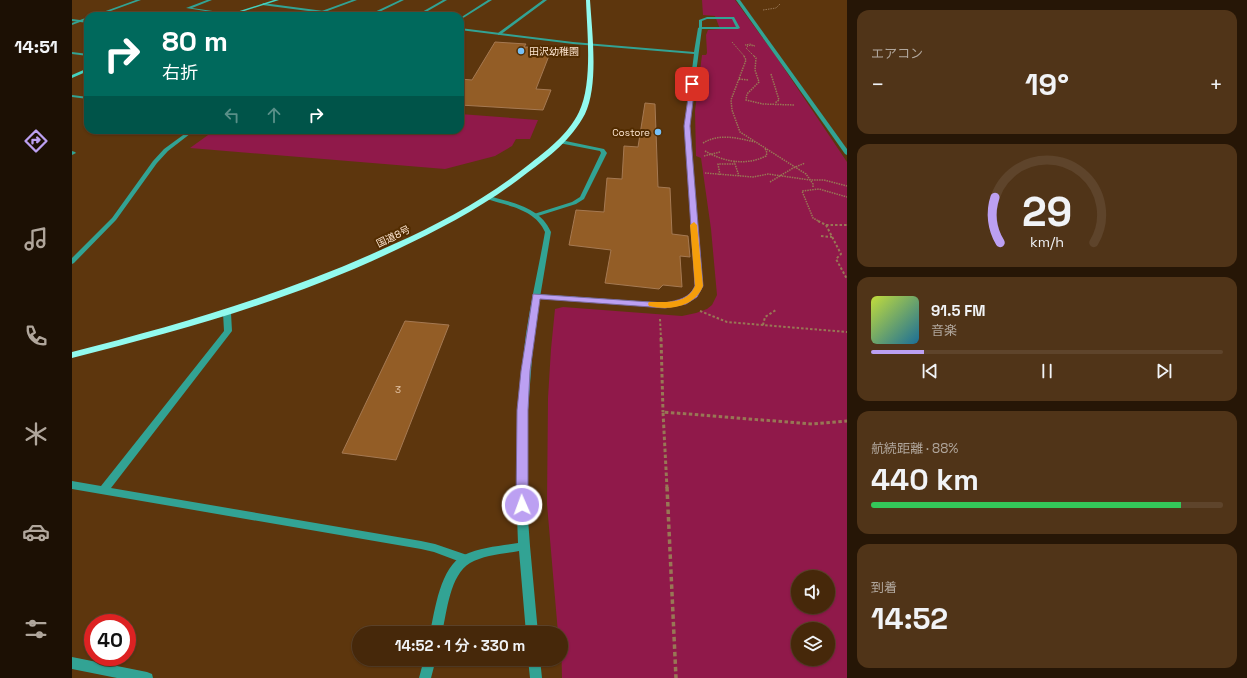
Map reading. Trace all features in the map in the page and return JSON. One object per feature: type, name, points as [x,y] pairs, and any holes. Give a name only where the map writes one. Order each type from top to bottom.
[{"type":"highway","name":"国道8号","points":[[72,355],[133,340],[227,313],[308,285],[382,254],[449,221],[489,198],[518,177],[561,142],[576,122],[589,94],[591,68],[588,0]]},
{"type":"main road","points":[[238,12],[277,0]]},
{"type":"main road","points":[[72,77],[84,71]]},
{"type":"street","points":[[105,12],[138,0]]},
{"type":"street","points":[[210,0],[188,8],[217,12]]},
{"type":"street","points":[[264,4],[321,12],[355,0]]},
{"type":"street","points":[[376,12],[402,0]]},
{"type":"street","points":[[424,12],[445,0]]},
{"type":"street","points":[[464,16],[490,0]]},
{"type":"street","points":[[499,34],[545,0]]},
{"type":"street","points":[[738,0],[847,153]]},
{"type":"street","points":[[536,296],[665,305],[683,302],[694,296],[699,286],[687,126],[700,21],[713,18],[733,18],[738,28],[700,28]]},
{"type":"street","points":[[72,20],[84,22]]},
{"type":"street","points":[[72,24],[84,20]]},
{"type":"street","points":[[464,30],[590,45],[696,53]]},
{"type":"street","points":[[72,53],[84,54]]},
{"type":"street","points":[[72,96],[84,98]]},
{"type":"street","points":[[72,262],[114,219],[155,162],[166,150],[188,134]]},
{"type":"street","points":[[536,215],[574,203],[582,198],[604,153],[602,150],[561,142]]},
{"type":"street","points":[[489,198],[536,215],[544,222],[548,232],[536,296],[525,371],[522,410],[521,491],[524,546],[531,626]]},
{"type":"street","points":[[104,490],[228,331],[227,313]]},
{"type":"street","points":[[72,485],[421,545],[435,548],[466,559]]},
{"type":"street","points":[[438,626],[450,579],[455,568],[466,559],[524,546]]},
{"type":"street","points":[[72,663],[147,678]]},
{"type":"street","points":[[425,678],[428,666]]},
{"type":"street","points":[[535,666],[536,678]]},
{"type":"path","points":[[758,10],[776,8],[780,4]]},
{"type":"path","points":[[731,40],[733,46],[744,55],[746,60],[731,100],[732,110],[741,134],[764,146],[806,174],[813,184],[813,188]]},
{"type":"path","points":[[748,46],[746,48],[756,58],[755,70],[759,82],[747,94],[746,100],[752,103],[813,105]]},
{"type":"path","points":[[770,69],[780,100],[773,104]]},
{"type":"path","points":[[739,79],[749,80]]},
{"type":"path","points":[[759,143],[741,138],[724,137],[710,139],[702,144],[705,151],[710,154],[734,160],[747,161],[762,158],[767,153],[764,146]]},
{"type":"path","points":[[712,154],[720,152]]},
{"type":"path","points":[[734,160],[739,176]]},
{"type":"path","points":[[770,182],[776,180],[795,166],[805,163]]},
{"type":"path","points":[[720,175],[718,164],[735,164]]},
{"type":"path","points":[[699,173],[739,176],[758,176],[768,174],[810,180],[824,180],[847,186]]},
{"type":"path","points":[[847,197],[824,189],[813,188],[802,191],[813,218],[826,225],[847,226]]},
{"type":"path","points":[[826,225],[841,254],[836,259],[847,279]]},
{"type":"path","points":[[821,236],[832,237]]},
{"type":"path","points":[[698,310],[721,320],[847,332]]},
{"type":"path","points":[[763,325],[765,317],[776,310]]},
{"type":"path","points":[[660,313],[663,412],[676,678]]},
{"type":"path","points":[[663,412],[812,424],[847,420]]},
{"type":"shaded area","points":[[702,0],[735,0],[775,55],[847,162],[847,678],[562,678],[562,666],[568,666],[568,626],[557,626],[547,504],[548,398],[555,309],[563,307],[682,316],[707,309],[712,305],[717,295],[711,229],[701,158],[696,156],[695,111],[702,55],[706,55],[707,53],[706,35],[708,30],[720,29],[715,16],[703,15]]},
{"type":"shaded area","points":[[464,114],[538,120],[530,139],[516,139],[512,146],[495,156],[445,169],[190,148],[209,134],[464,134]]},
{"type":"building","points":[[495,42],[526,44],[524,47],[552,48],[536,89],[551,90],[543,110],[464,105],[464,79],[472,80]]},
{"type":"building","points":[[645,103],[655,104],[658,187],[670,188],[672,234],[688,236],[690,257],[680,256],[682,287],[663,285],[659,289],[605,283],[611,250],[569,245],[576,210],[604,212],[607,178],[622,179],[624,146],[638,147]]},
{"type":"building","points":[[405,321],[449,325],[396,460],[342,453]]},
{"type":"slow traffic","points":[[652,304],[676,304],[690,299],[697,292],[699,286],[694,225]]},
{"type":"place","name":"田沢幼稚園","points":[[521,51]]},
{"type":"place","name":"Costore","points":[[658,132]]},
{"type":"route","points":[[522,505],[522,410],[525,371],[536,296],[665,305],[683,302],[690,299],[697,292],[699,286],[687,126],[692,84]]}]
